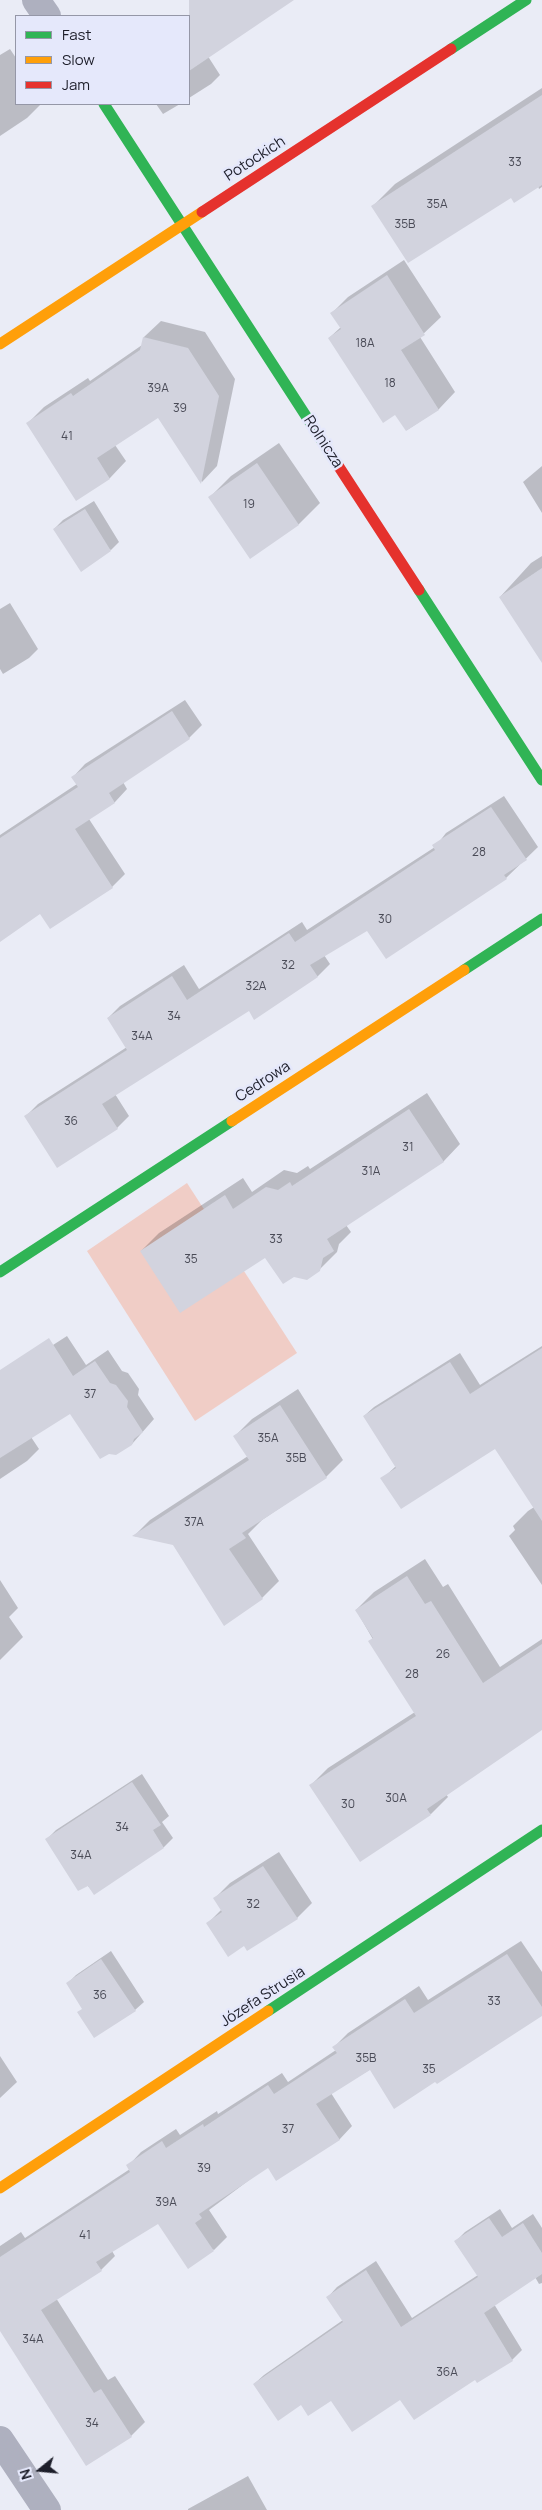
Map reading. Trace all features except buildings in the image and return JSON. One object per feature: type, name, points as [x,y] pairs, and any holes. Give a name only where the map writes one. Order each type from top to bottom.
[{"type":"street","points":[[36,0],[46,15]]},
{"type":"street","name":"Potockich","points":[[0,344],[526,0]]},
{"type":"street","name":"Rolnicza","points":[[105,105],[542,780]]},
{"type":"street","name":"Cedrowa","points":[[0,1272],[542,919]]},
{"type":"street","name":"Józefa Strusia","points":[[0,2188],[542,1830]]},
{"type":"street","points":[[0,2440],[47,2510]]},
{"type":"shaded area","points":[[187,1183],[297,1353],[195,1421],[87,1251]]},
{"type":"traffic: fast","points":[[451,49],[526,0]]},
{"type":"traffic: fast","points":[[105,105],[328,450]]},
{"type":"traffic: fast","points":[[419,590],[542,780]]},
{"type":"traffic: fast","points":[[464,970],[542,919]]},
{"type":"traffic: fast","points":[[0,1272],[232,1121]]},
{"type":"traffic: fast","points":[[268,2011],[542,1830]]},
{"type":"traffic: slow","points":[[0,344],[202,212]]},
{"type":"traffic: slow","points":[[232,1121],[464,970]]},
{"type":"traffic: slow","points":[[0,2188],[268,2011]]},
{"type":"traffic: jam","points":[[202,212],[451,49]]},
{"type":"traffic: jam","points":[[328,450],[419,590]]}]
